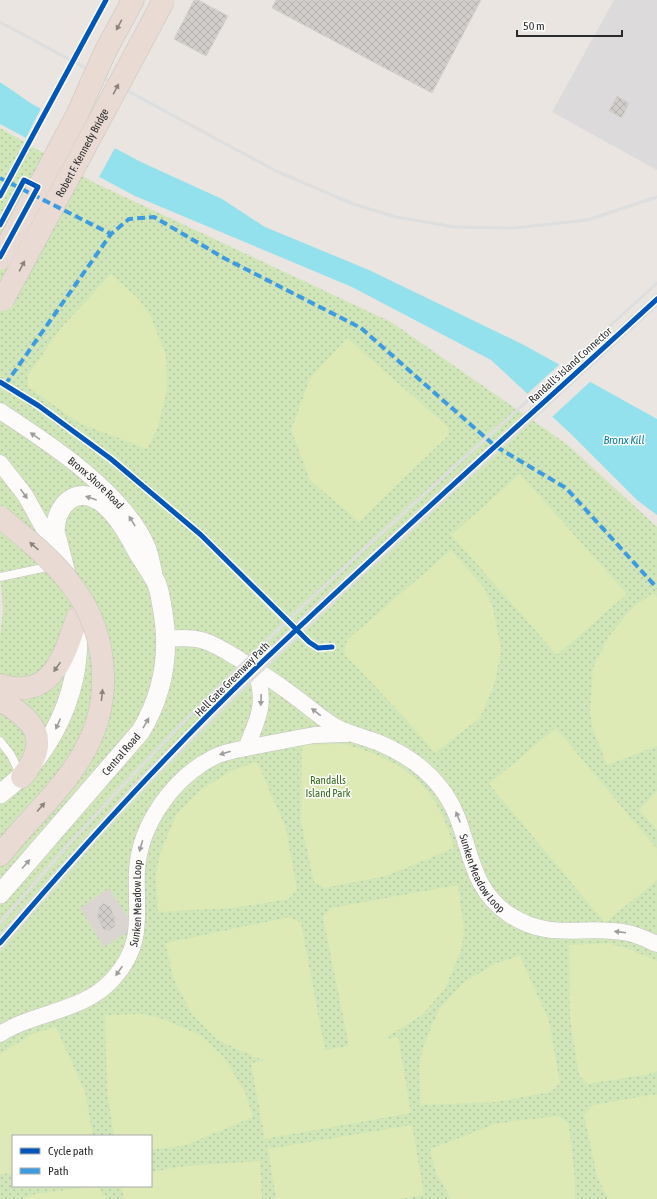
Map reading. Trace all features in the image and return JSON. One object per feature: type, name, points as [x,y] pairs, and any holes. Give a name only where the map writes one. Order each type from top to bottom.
[{"type":"highway","name":"Robert F. Kennedy Bridge","points":[[0,259],[77,116],[106,50],[133,0]]},
{"type":"highway","name":"Robert F. Kennedy Bridge","points":[[1,305],[164,0]]},
{"type":"highway","points":[[0,231],[65,111],[106,50]]},
{"type":"highway","points":[[0,517],[52,562],[79,593],[90,612],[98,636],[103,670],[103,695],[100,709],[87,747],[66,777],[0,855]]},
{"type":"highway","points":[[0,685],[26,688],[40,683],[52,674],[63,658],[77,618]]},
{"type":"highway","points":[[0,700],[25,717],[35,730],[37,740],[35,753],[30,766],[22,777]]},
{"type":"street","name":"Bronx Shore Road","points":[[0,413],[67,458],[106,490],[118,503],[132,520],[148,548],[156,583]]},
{"type":"street","points":[[0,463],[25,495],[37,514],[63,564]]},
{"type":"street","points":[[0,794],[22,777],[48,745],[66,702],[76,658],[77,618],[71,589],[55,531],[57,514],[65,502],[80,496],[87,496],[101,502],[115,517],[156,583]]},
{"type":"street","name":"Central Road","points":[[0,894],[141,731],[153,709],[165,666],[166,638],[156,583]]},
{"type":"street","name":"Sunken Meadow Loop","points":[[166,638],[189,638],[209,642],[273,680],[334,726],[348,734],[375,742],[406,756],[420,767],[440,786],[457,813],[470,862],[480,882],[496,904],[510,915],[523,923],[548,931],[614,931],[636,936],[657,944]]},
{"type":"street","points":[[246,748],[261,706],[260,682],[255,669]]},
{"type":"street","name":"Sunken Meadow Loop","points":[[0,1034],[27,1019],[80,1003],[102,989],[113,979],[130,953],[135,940],[138,919],[138,859],[140,848],[149,825],[170,793],[191,772],[215,756],[246,748],[314,735],[348,734]]},
{"type":"lane","points":[[0,577],[63,564]]},
{"type":"lane","points":[[0,741],[11,755],[22,777]]},
{"type":"shaded area","points":[[614,0],[657,0],[657,170],[552,112]]},
{"type":"shaded area","points":[[109,888],[132,923],[131,930],[104,947],[80,908]],"holes":[[[103,904],[110,906],[115,918],[115,926],[109,931],[103,929],[97,917],[99,908]]]},
{"type":"green space","name":"Randalls Island Park","points":[[0,128],[95,183],[391,322],[568,445],[657,527],[657,1199],[0,1199],[0,637],[3,609],[0,575]]},
{"type":"green space","points":[[111,274],[139,299],[151,317],[166,355],[167,390],[158,427],[147,449],[79,423],[28,387],[28,375],[60,329]]},
{"type":"green space","points":[[347,338],[448,427],[449,435],[359,522],[310,480],[291,430],[310,378]]},
{"type":"green space","points":[[520,474],[627,594],[557,655],[451,535]]},
{"type":"green space","points":[[451,550],[485,589],[493,608],[501,649],[495,683],[480,718],[435,753],[402,715],[344,654],[347,640]]},
{"type":"green space","points":[[653,593],[657,597],[657,746],[607,765],[593,730],[590,710],[593,668],[608,637],[633,607]]},
{"type":"green space","points":[[556,728],[657,849],[657,880],[605,923],[489,784]]},
{"type":"green space","points":[[343,744],[364,750],[383,758],[400,767],[415,778],[428,792],[438,808],[447,826],[454,848],[386,876],[324,888],[314,882],[301,822],[302,745]]},
{"type":"green space","points":[[257,762],[286,828],[297,890],[289,899],[233,908],[158,912],[156,874],[160,854],[176,815],[200,790],[233,770]]},
{"type":"green space","points":[[657,791],[657,830],[639,810]]},
{"type":"green space","points":[[458,885],[464,930],[461,950],[445,989],[422,1015],[384,1039],[398,1037],[411,1113],[265,1139],[251,1063],[266,1060],[254,1057],[216,1039],[192,1014],[174,980],[165,943],[290,917],[301,923],[325,1050],[349,1046],[323,917],[331,908]]},
{"type":"green space","points":[[607,943],[627,948],[657,961],[657,1071],[650,1074],[587,1084],[579,1075],[570,1019],[569,945]]},
{"type":"green space","points":[[520,956],[549,1021],[560,1083],[551,1092],[496,1102],[421,1105],[419,1067],[423,1047],[439,1009],[463,983],[496,963]]},
{"type":"green space","points":[[143,1014],[163,1019],[202,1036],[226,1060],[246,1094],[253,1117],[186,1145],[152,1150],[152,1135],[114,1135],[107,1090],[105,1015]]},
{"type":"green space","points":[[56,1027],[85,1092],[93,1135],[12,1135],[12,1173],[0,1174],[0,1054],[32,1034]]},
{"type":"green space","points":[[657,1094],[657,1199],[608,1199],[597,1176],[584,1115],[593,1105]]},
{"type":"green space","points":[[560,1116],[569,1125],[575,1181],[575,1199],[451,1199],[436,1173],[430,1149],[498,1123]]},
{"type":"green space","points":[[412,1125],[424,1195],[399,1199],[276,1199],[268,1149]]},
{"type":"green space","points":[[260,1161],[262,1199],[124,1199],[121,1187],[152,1187],[152,1172],[185,1166]]},
{"type":"green space","points":[[98,1187],[106,1199],[22,1199],[34,1194]]},
{"type":"water","name":"Bronx Kill","points":[[0,82],[32,104],[141,162],[222,199],[265,227],[369,270],[524,345],[657,419],[657,515],[637,500],[570,433],[491,360],[352,287],[135,196],[0,124]]},
{"type":"pier","points":[[42,106],[116,146],[98,179],[25,140]]},
{"type":"pier","points":[[561,363],[592,380],[551,418],[526,395]]},
{"type":"building","points":[[194,0],[198,0],[228,16],[206,56],[174,39]]},
{"type":"building","points":[[276,0],[481,0],[432,93],[272,8]]},
{"type":"building","points":[[617,96],[629,103],[622,118],[609,111]]},
{"type":"building","points":[[103,903],[110,906],[115,918],[115,926],[109,931],[103,929],[97,917],[99,908]]},
{"type":"railway","points":[[0,22],[276,171],[353,204],[396,217],[454,227],[514,228],[587,220],[657,197]]},
{"type":"railway","points":[[0,923],[115,794],[236,670],[392,523],[657,283]]},
{"type":"railway","points":[[0,936],[140,779],[298,622],[657,294]]},
{"type":"railway","points":[[0,949],[122,811],[164,767],[284,648],[657,305]]},
{"type":"marked path","points":[[0,178],[111,234]]},
{"type":"marked path","points":[[5,385],[111,234],[129,219],[154,217],[224,258],[361,328],[495,446],[566,488],[657,588]]},
{"type":"cycle path","points":[[0,196],[106,0]]},
{"type":"cycle path","points":[[0,225],[24,180],[38,187],[0,257]]},
{"type":"cycle path","name":"Randall's Island Connector","points":[[0,943],[62,871],[158,766],[225,698],[357,573],[657,299]]},
{"type":"cycle path","points":[[0,382],[39,406],[111,459],[201,535],[309,642],[318,648],[332,647]]}]
